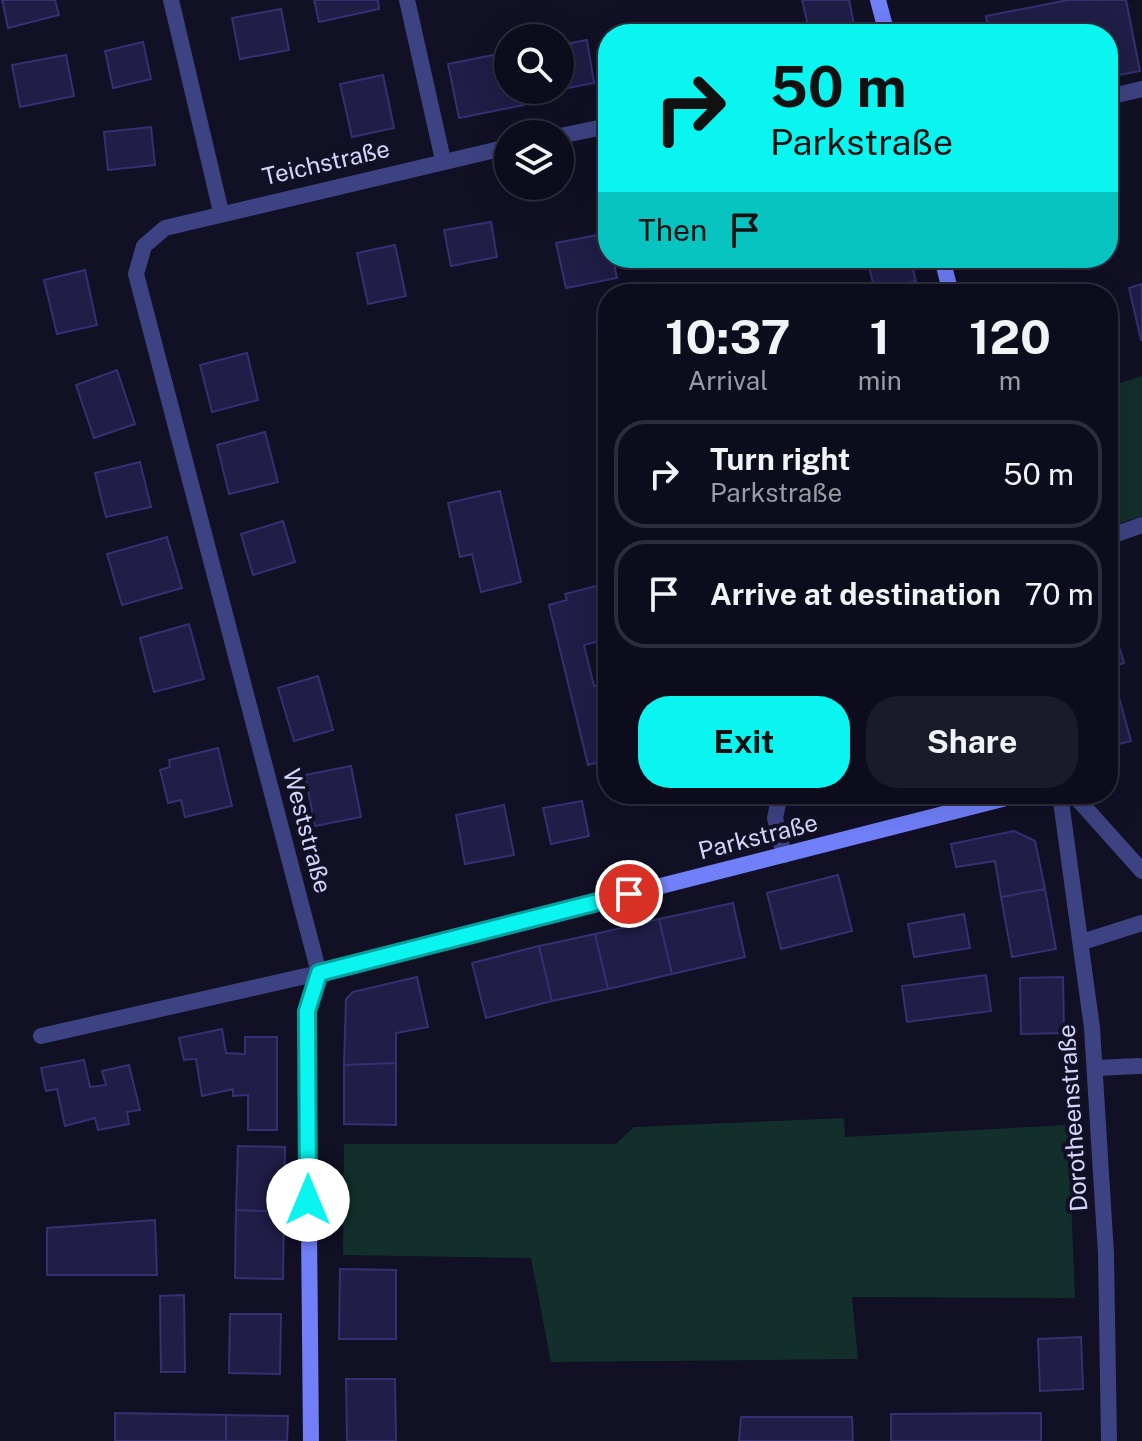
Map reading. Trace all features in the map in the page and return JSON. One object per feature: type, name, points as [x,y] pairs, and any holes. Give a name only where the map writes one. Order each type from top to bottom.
[{"type":"main road","points":[[878,0],[884,24]]},
{"type":"main road","name":"Parkstraße","points":[[319,973],[983,804]]},
{"type":"main road","points":[[311,1441],[307,1011],[319,973]]},
{"type":"street","points":[[171,0],[221,212]]},
{"type":"street","points":[[407,0],[443,160]]},
{"type":"street","points":[[1118,95],[1142,89]]},
{"type":"street","points":[[574,133],[598,128]]},
{"type":"street","name":"Teichstraße","points":[[144,246],[165,228],[221,212],[494,150]]},
{"type":"street","name":"Weststraße","points":[[144,246],[136,274],[319,973]]},
{"type":"street","points":[[1118,533],[1142,525]]},
{"type":"street","points":[[778,804],[775,818],[784,855]]},
{"type":"street","name":"Dorotheenstraße","points":[[1061,804],[1082,942],[1095,1068],[1106,1254],[1109,1441]]},
{"type":"street","points":[[1082,804],[1142,871]]},
{"type":"street","points":[[1082,942],[1142,923]]},
{"type":"street","points":[[41,1036],[319,973]]},
{"type":"street","points":[[1095,1068],[1139,1066]]},
{"type":"green space","points":[[1142,376],[1142,516],[1118,524],[1118,384]]},
{"type":"green space","points":[[844,1118],[845,1137],[1068,1125],[1075,1298],[852,1297],[858,1359],[551,1362],[531,1258],[343,1255],[344,1144],[616,1144],[634,1127]]},
{"type":"building","points":[[2,0],[55,0],[59,15],[8,28]]},
{"type":"building","points":[[314,0],[378,0],[379,9],[319,22]]},
{"type":"building","points":[[802,0],[849,0],[854,24],[808,24]]},
{"type":"building","points":[[1068,0],[1126,0],[1140,71],[1118,75],[1118,24],[987,24],[986,16]]},
{"type":"building","points":[[281,9],[289,50],[240,59],[232,18]]},
{"type":"building","points":[[587,40],[594,83],[574,87],[574,42]]},
{"type":"building","points":[[143,42],[151,79],[113,88],[105,51]]},
{"type":"building","points":[[66,55],[74,96],[20,107],[12,65]]},
{"type":"building","points":[[494,55],[494,104],[524,105],[459,118],[448,64]]},
{"type":"building","points":[[383,75],[394,128],[352,137],[340,84]]},
{"type":"building","points":[[151,127],[155,165],[108,170],[104,132]]},
{"type":"building","points":[[491,222],[497,257],[451,266],[444,230]]},
{"type":"building","points":[[598,235],[598,268],[615,268],[617,278],[566,288],[556,243]]},
{"type":"building","points":[[395,245],[406,296],[368,304],[357,253]]},
{"type":"building","points":[[869,268],[913,268],[916,281],[904,284],[873,284]]},
{"type":"building","points":[[85,270],[97,325],[57,334],[44,280]]},
{"type":"building","points":[[1142,284],[1142,340],[1141,340],[1129,288]]},
{"type":"building","points":[[247,353],[258,400],[212,412],[200,365]]},
{"type":"building","points":[[117,370],[135,424],[94,438],[76,385]]},
{"type":"building","points":[[265,432],[278,482],[229,494],[217,445]]},
{"type":"building","points":[[140,462],[151,507],[106,517],[95,473]]},
{"type":"building","points":[[500,491],[521,582],[481,592],[472,554],[460,557],[448,503]]},
{"type":"building","points":[[283,521],[295,562],[253,575],[241,534]]},
{"type":"building","points":[[167,537],[182,588],[122,605],[107,554]]},
{"type":"building","points":[[598,586],[598,642],[584,645],[594,686],[598,685],[598,762],[588,765],[549,605],[567,600],[565,594]]},
{"type":"building","points":[[189,624],[204,679],[154,692],[140,638]]},
{"type":"building","points":[[1118,643],[1124,663],[1118,665]]},
{"type":"building","points":[[318,676],[333,730],[294,741],[278,688]]},
{"type":"building","points":[[1118,694],[1131,741],[1118,744]]},
{"type":"building","points":[[218,748],[232,806],[185,817],[181,800],[168,803],[160,770],[170,767],[169,760]]},
{"type":"building","points":[[351,766],[361,817],[315,826],[305,775]]},
{"type":"building","points":[[582,801],[589,836],[551,844],[543,808]]},
{"type":"building","points":[[504,805],[514,855],[465,864],[456,815]]},
{"type":"building","points":[[1014,831],[1035,841],[1045,889],[1001,897],[995,861],[956,867],[951,844]]},
{"type":"building","points":[[838,875],[852,931],[781,949],[767,893]]},
{"type":"building","points":[[1045,889],[1056,949],[1012,957],[1001,897]]},
{"type":"building","points":[[733,903],[745,957],[672,974],[659,919]]},
{"type":"building","points":[[964,914],[970,948],[914,957],[908,924]]},
{"type":"building","points":[[659,919],[672,974],[608,989],[595,934]]},
{"type":"building","points":[[595,934],[608,989],[552,1001],[539,946]]},
{"type":"building","points":[[539,946],[552,1001],[486,1018],[472,963]]},
{"type":"building","points":[[986,975],[991,1011],[907,1022],[902,986]]},
{"type":"building","points":[[417,977],[428,1027],[396,1033],[396,1063],[344,1065],[346,999],[353,992]]},
{"type":"building","points":[[1063,977],[1064,1033],[1021,1034],[1020,978]]},
{"type":"building","points":[[222,1029],[226,1053],[245,1054],[245,1037],[277,1037],[277,1130],[248,1130],[248,1095],[233,1096],[233,1089],[202,1096],[196,1059],[184,1060],[179,1038]]},
{"type":"building","points":[[84,1060],[90,1087],[106,1085],[102,1071],[129,1065],[140,1110],[127,1112],[129,1124],[98,1130],[95,1118],[65,1126],[57,1089],[46,1091],[41,1068]]},
{"type":"building","points":[[396,1063],[396,1125],[344,1124],[344,1065]]},
{"type":"building","points":[[238,1146],[285,1147],[284,1212],[236,1210]]},
{"type":"building","points":[[236,1210],[284,1212],[283,1279],[235,1278]]},
{"type":"building","points":[[155,1220],[157,1275],[47,1275],[47,1228]]},
{"type":"building","points":[[340,1269],[396,1270],[396,1339],[339,1339]]},
{"type":"building","points":[[184,1295],[185,1372],[161,1372],[160,1296]]},
{"type":"building","points":[[230,1314],[281,1314],[280,1374],[229,1373]]},
{"type":"building","points":[[1081,1337],[1083,1389],[1040,1391],[1038,1339]]},
{"type":"building","points":[[346,1379],[395,1379],[396,1441],[347,1441]]},
{"type":"building","points":[[115,1413],[226,1415],[226,1441],[115,1441]]},
{"type":"building","points":[[1041,1413],[1041,1441],[891,1441],[891,1414]]},
{"type":"building","points":[[226,1415],[288,1416],[287,1441],[226,1441]]},
{"type":"building","points":[[741,1417],[852,1417],[853,1441],[739,1441]]},
{"type":"route","points":[[308,1200],[307,1011],[319,973],[629,894]]}]
